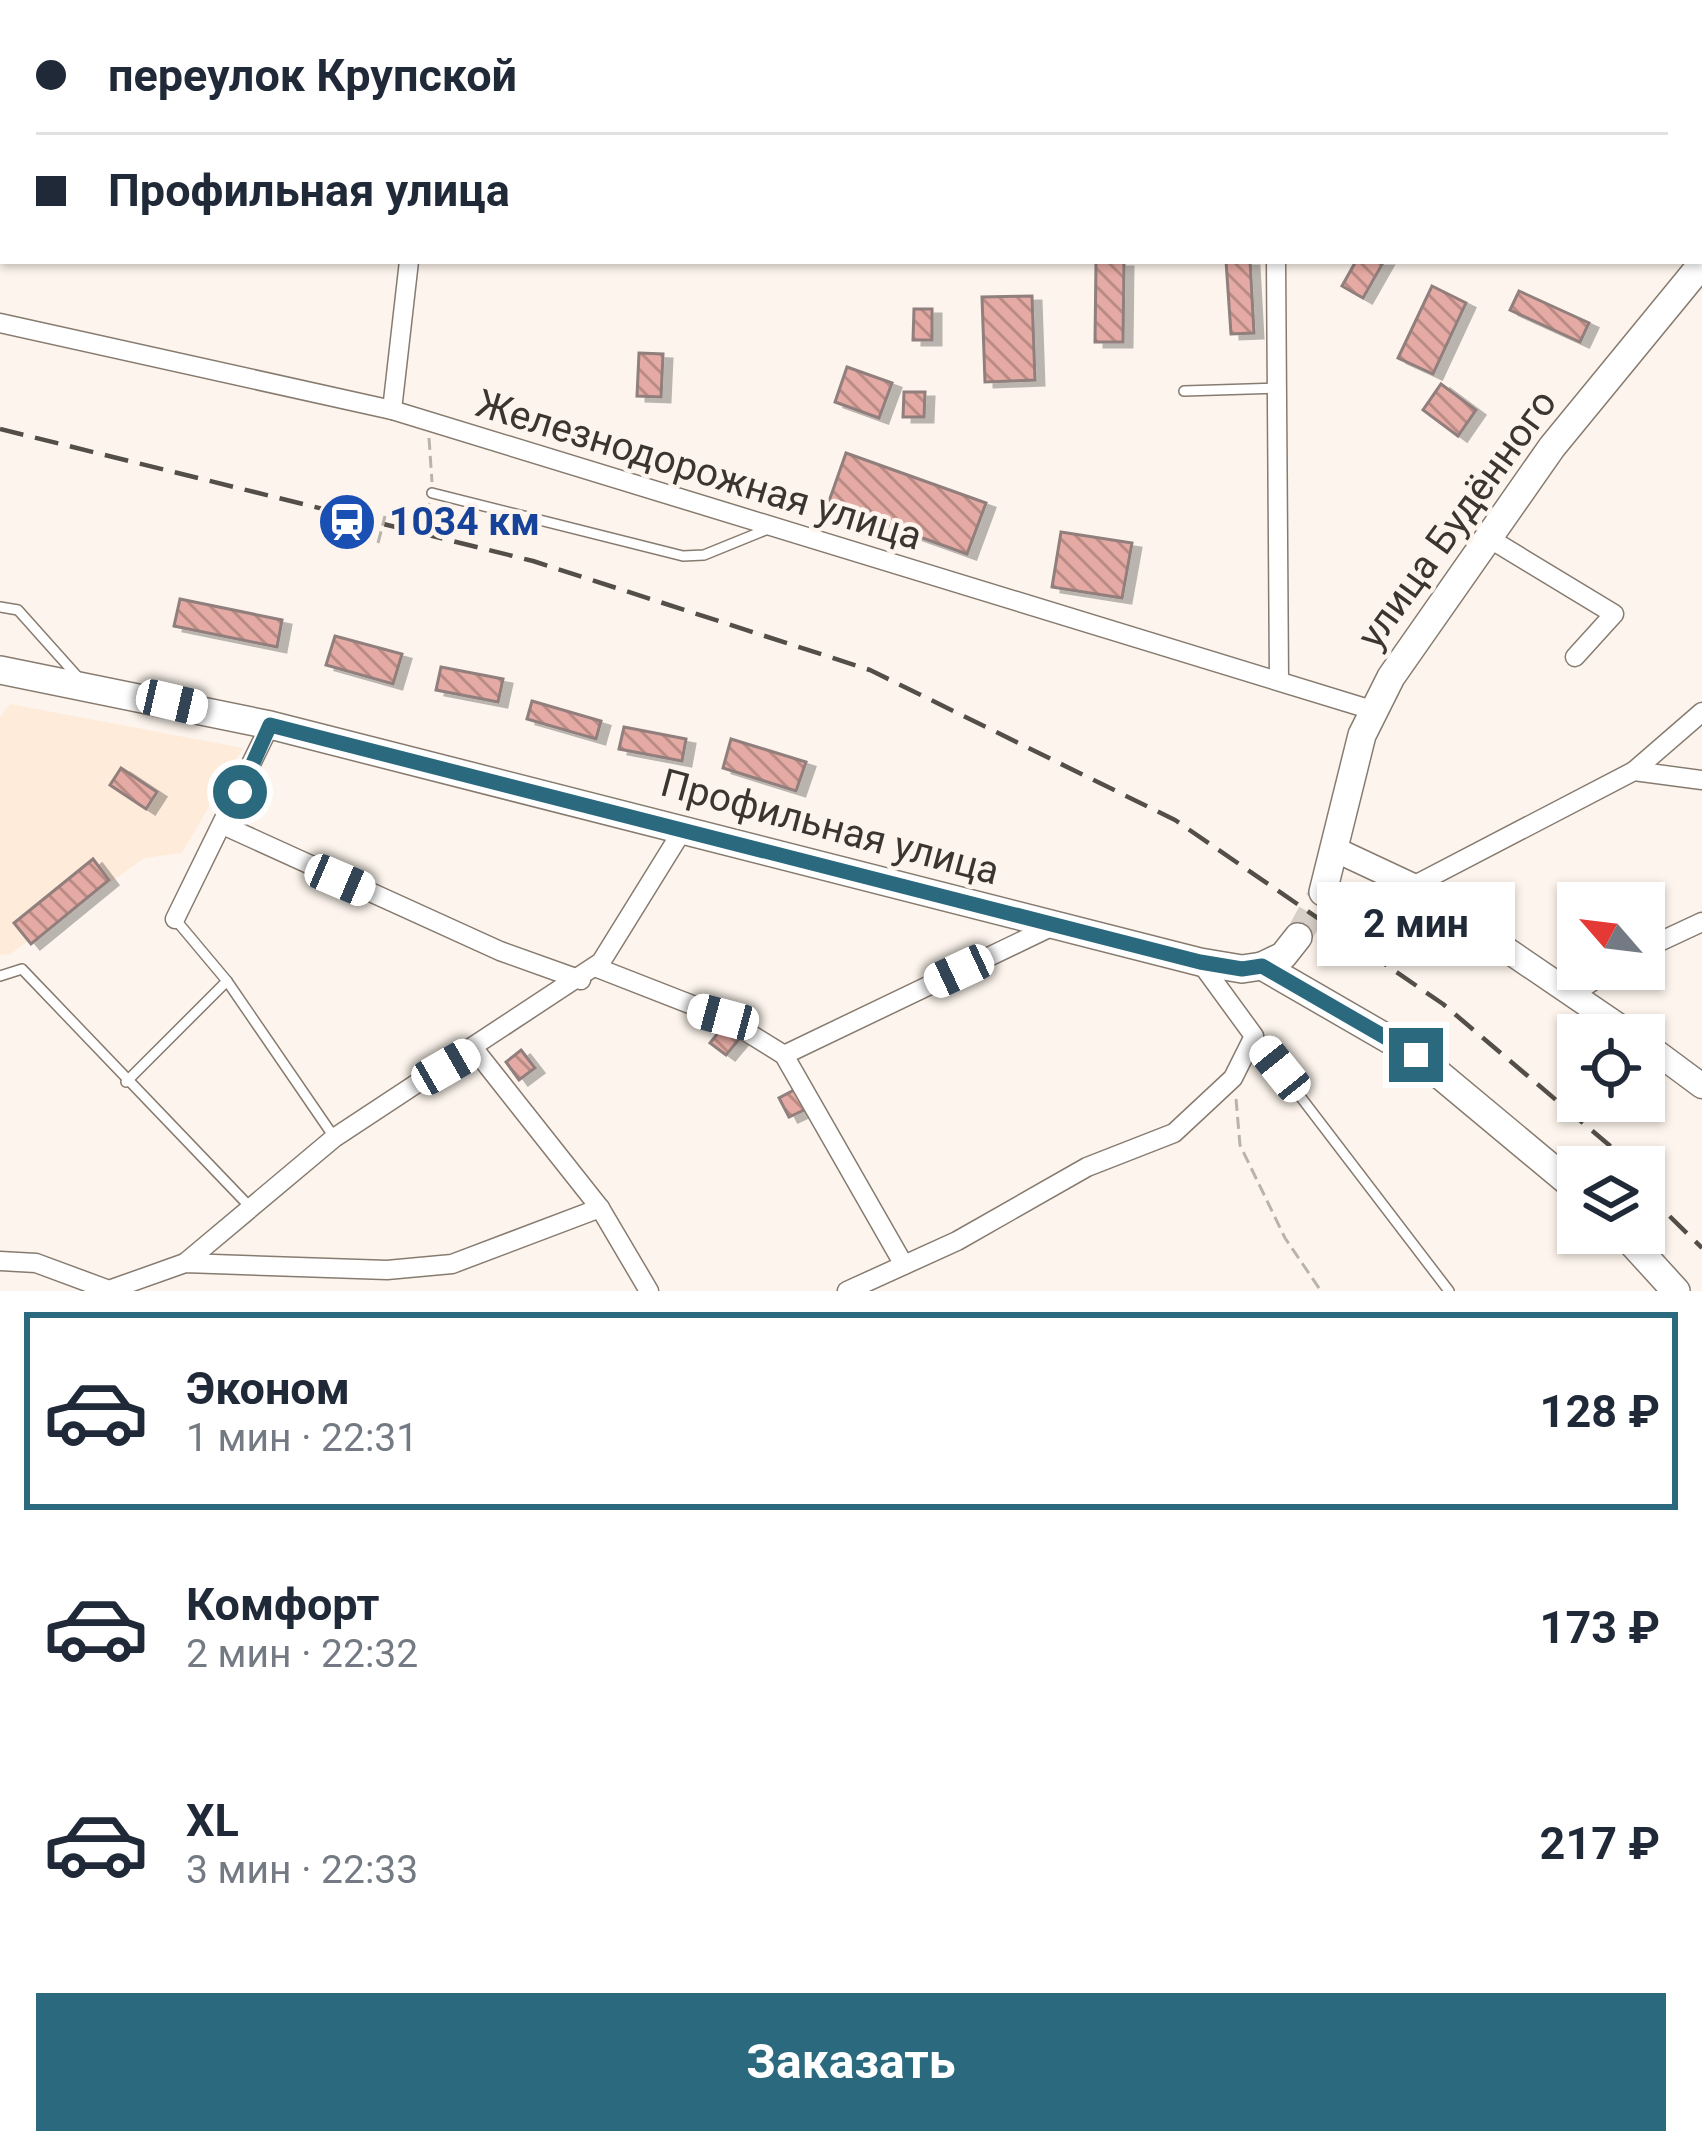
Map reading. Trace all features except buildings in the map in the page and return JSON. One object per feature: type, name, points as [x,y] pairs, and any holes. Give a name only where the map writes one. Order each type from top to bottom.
[{"type":"main road","name":"улица Будённого","points":[[1322,892],[1372,710],[1552,447],[1702,264]]},
{"type":"main road","name":"Профильная улица","points":[[0,670],[270,725],[1200,962],[1242,969],[1262,966],[1416,1055],[1557,1172]]},
{"type":"main road","points":[[1262,966],[1282,956],[1298,937]]},
{"type":"main road","points":[[1642,1254],[1676,1291]]},
{"type":"street","points":[[392,410],[409,264]]},
{"type":"street","points":[[1276,264],[1279,681]]},
{"type":"street","name":"Железнодорожная улица","points":[[0,322],[392,410],[781,524],[1372,710]]},
{"type":"street","points":[[1487,537],[1614,614],[1575,657]]},
{"type":"street","points":[[1413,886],[1634,772],[1702,712]]},
{"type":"street","points":[[175,919],[225,826],[270,725]]},
{"type":"street","points":[[1634,772],[1702,780]]},
{"type":"street","points":[[225,826],[500,951],[723,1017],[784,1055],[904,1265]]},
{"type":"street","points":[[0,1261],[36,1263],[109,1290],[184,1263],[334,1138],[588,974],[684,829]]},
{"type":"street","points":[[1334,849],[1413,886],[1604,1014]]},
{"type":"street","points":[[1665,939],[1702,922]]},
{"type":"street","points":[[784,1055],[1053,926]]},
{"type":"street","points":[[847,1291],[1087,1167],[1174,1133],[1234,1078],[1254,1036],[1200,962]]},
{"type":"street","points":[[1575,993],[1580,990]]},
{"type":"street","points":[[475,1050],[600,1208],[650,1291]]},
{"type":"street","points":[[1665,1059],[1702,1086]]},
{"type":"street","points":[[184,1263],[387,1270],[452,1264],[600,1208]]},
{"type":"lane","points":[[1184,391],[1277,388]]},
{"type":"lane","points":[[433,493],[682,556],[704,555],[781,524]]},
{"type":"lane","points":[[0,607],[18,610],[84,685]]},
{"type":"lane","points":[[175,919],[227,981],[334,1138]]},
{"type":"lane","points":[[0,976],[22,969],[251,1208]]},
{"type":"lane","points":[[126,1082],[227,981]]},
{"type":"lane","points":[[1254,1036],[1449,1291]]},
{"type":"path","points":[[424,525],[433,493],[428,424]]},
{"type":"path","points":[[378,543],[385,516]]},
{"type":"path","points":[[1234,1078],[1240,1145],[1285,1238],[1322,1291]]},
{"type":"shaded area","points":[[10,704],[243,748],[182,853],[144,858],[9,955],[0,954],[0,717]]},
{"type":"tunnel","points":[[1298,937],[1323,892]]},
{"type":"railway","points":[[0,429],[533,561],[870,670],[1175,820],[1443,1004],[1610,1146]]},
{"type":"railway","points":[[1665,1212],[1702,1248]]},
{"type":"place","name":"1034 км","points":[[347,522]]},
{"type":"route","points":[[240,792],[270,725],[1200,962],[1242,969],[1262,966],[1375,1027],[1416,1055]]}]
